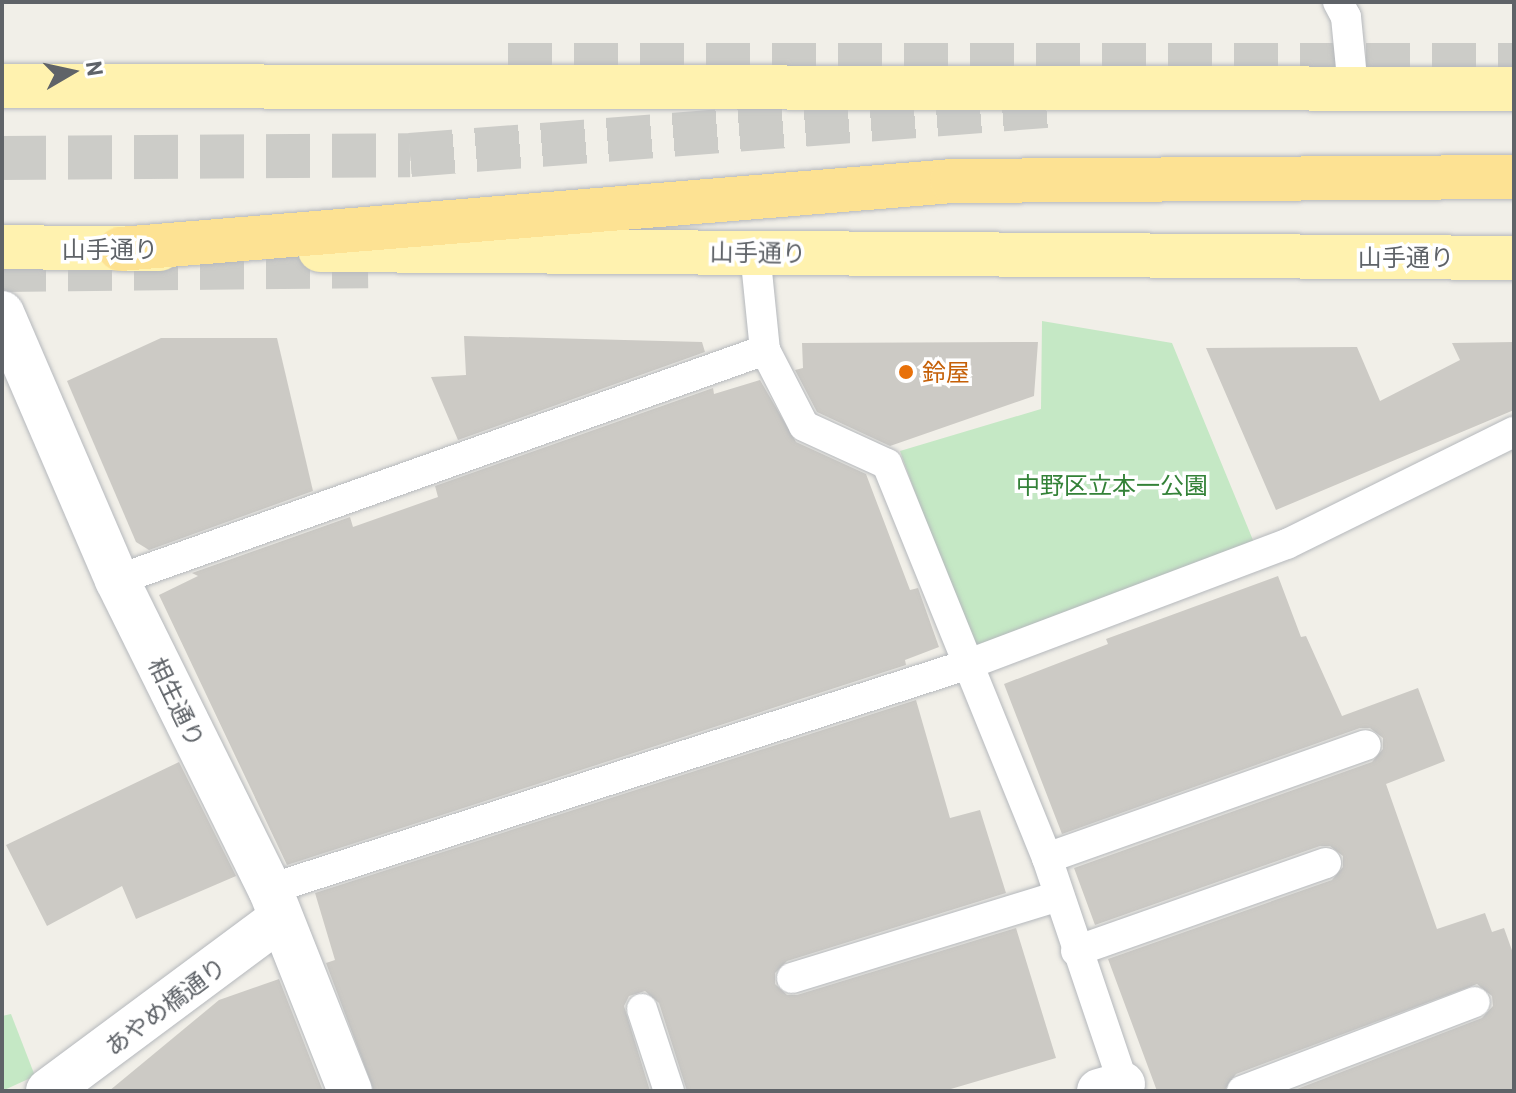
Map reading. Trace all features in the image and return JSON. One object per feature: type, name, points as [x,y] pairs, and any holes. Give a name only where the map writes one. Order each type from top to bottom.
[{"type":"highway","points":[[120,249],[952,181],[1514,177]]},
{"type":"main road","points":[[2,86],[1514,89]]},
{"type":"main road","name":"山手通り","points":[[2,247],[1514,258]]},
{"type":"street","name":"相生通り","points":[[2,313],[117,580],[275,904],[350,1091]]},
{"type":"street","name":"あやめ橋通り","points":[[48,1091],[275,904]]},
{"type":"lane","points":[[1338,2],[1346,17],[1353,89]]},
{"type":"lane","points":[[755,252],[765,350],[804,426],[887,464],[1047,858],[1116,1089]]},
{"type":"lane","points":[[117,580],[765,350]]},
{"type":"lane","points":[[275,904],[969,664],[1287,544],[1514,432]]},
{"type":"lane","points":[[1047,858],[1366,745]]},
{"type":"lane","points":[[1076,951],[1326,863]]},
{"type":"lane","points":[[792,978],[1058,896]]},
{"type":"lane","points":[[1242,1091],[1475,1002]]},
{"type":"lane","points":[[642,1009],[669,1091]]},
{"type":"green space","name":"中野区立本一公園","points":[[1042,321],[1172,343],[1255,545],[973,653],[900,451],[1041,409]]},
{"type":"green space","points":[[11,1014],[35,1076],[2,1091],[2,1016]]},
{"type":"building","points":[[464,336],[702,342],[705,352],[458,440],[431,377],[466,375]]},
{"type":"building","points":[[161,338],[277,338],[313,491],[149,550],[136,542],[67,381]]},
{"type":"building","points":[[1038,342],[1034,396],[890,446],[817,412],[795,370],[803,368],[802,343]]},
{"type":"building","points":[[1514,342],[1514,410],[1276,510],[1206,348],[1357,347],[1380,401],[1460,360],[1452,343]]},
{"type":"building","points":[[760,380],[796,442],[866,474],[910,590],[918,588],[939,647],[905,660],[906,665],[287,865],[159,595],[198,576],[192,573],[350,517],[353,527],[438,497],[435,486],[713,388],[714,394]]},
{"type":"building","points":[[1278,576],[1301,637],[1306,636],[1342,716],[1418,688],[1445,761],[1386,784],[1437,929],[1485,913],[1492,932],[1504,928],[1514,956],[1514,1091],[1292,1091],[1482,1018],[1493,1006],[1492,996],[1477,984],[1236,1074],[1224,1091],[1157,1091],[1108,959],[1332,880],[1343,867],[1343,856],[1330,846],[1320,846],[1095,925],[1074,868],[1372,762],[1383,749],[1383,738],[1370,728],[1360,728],[1062,834],[1004,684],[1108,644],[1106,639]]},
{"type":"building","points":[[916,700],[950,818],[980,810],[1006,893],[787,961],[775,973],[775,984],[787,995],[797,995],[1016,928],[1056,1058],[944,1091],[687,1091],[659,1003],[645,991],[629,996],[624,1006],[650,1091],[374,1091],[326,963],[335,960],[315,893]]},
{"type":"building","points":[[179,762],[236,876],[136,919],[122,886],[47,926],[6,845]]},
{"type":"building","points":[[279,979],[323,1091],[109,1091],[219,1000]]},
{"type":"tunnel","points":[[508,65],[1514,65]]},
{"type":"tunnel","points":[[2,158],[410,155],[1058,105]]},
{"type":"tunnel","points":[[2,270],[368,266]]},
{"type":"place","name":"鈴屋","points":[[906,372]]}]
